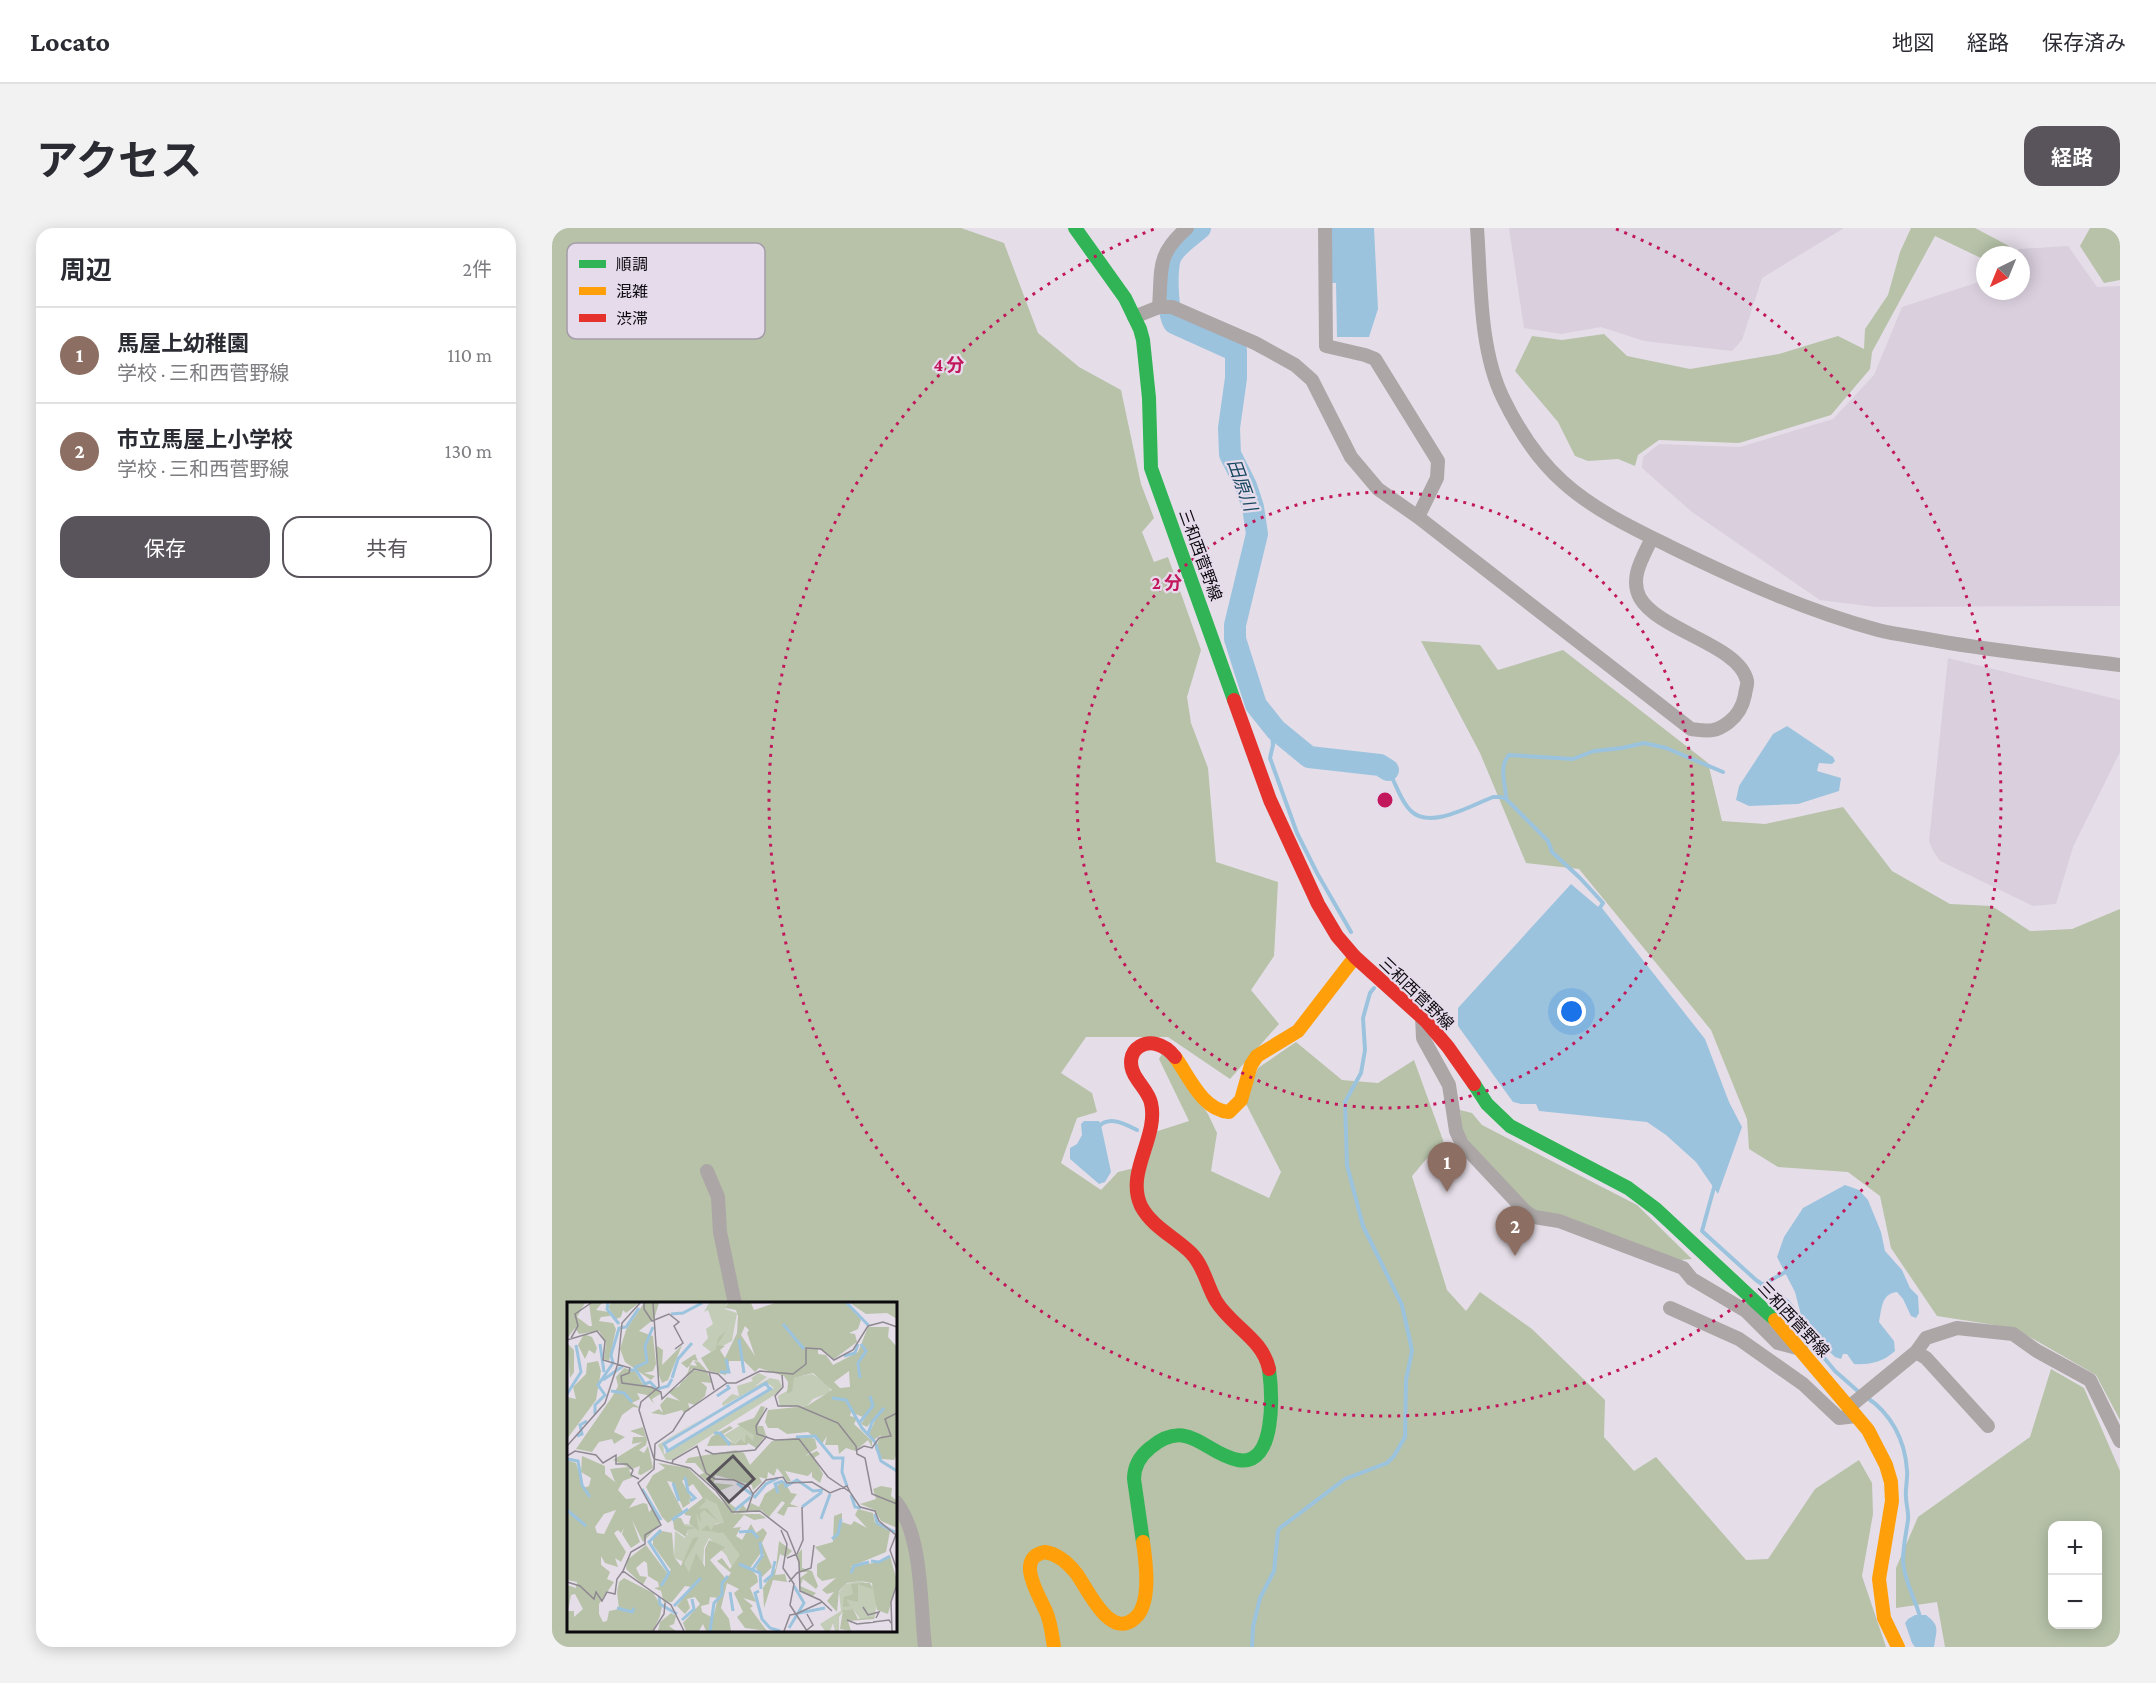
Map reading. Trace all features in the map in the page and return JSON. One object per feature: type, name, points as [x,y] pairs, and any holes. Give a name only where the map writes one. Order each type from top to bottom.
[{"type":"main road","name":"三和西菅野線","points":[[1075,228],[1125,297],[1143,340],[1149,398],[1151,468],[1270,800],[1318,904],[1337,936],[1355,957],[1422,1016],[1449,1047],[1487,1104],[1510,1126],[1628,1188],[1656,1209],[1764,1308],[1853,1411],[1878,1447],[1891,1482],[1892,1501],[1879,1579],[1884,1618],[1898,1647]]},
{"type":"main road","points":[[1053,1647],[1046,1611],[1031,1574],[1031,1563],[1036,1555],[1042,1552],[1051,1553],[1062,1559],[1075,1572],[1103,1615],[1112,1623],[1121,1625],[1131,1622],[1139,1616],[1144,1606],[1146,1590],[1142,1527],[1134,1474],[1143,1454],[1148,1448],[1165,1439],[1188,1437],[1200,1439],[1232,1459],[1244,1462],[1261,1452],[1266,1443],[1270,1388],[1267,1360],[1254,1339],[1219,1306],[1193,1255],[1152,1221],[1139,1202],[1137,1181],[1152,1113],[1148,1093],[1131,1069],[1132,1054],[1143,1044],[1151,1043],[1167,1048],[1206,1101],[1221,1112],[1229,1112],[1241,1100],[1251,1065],[1257,1056],[1298,1031],[1355,957]]},
{"type":"street","points":[[1165,306],[1163,257],[1174,239],[1187,228]]},
{"type":"street","points":[[1325,228],[1326,346],[1365,354],[1375,359],[1437,461],[1437,478],[1418,517]]},
{"type":"street","points":[[1477,228],[1486,336],[1493,370],[1502,396],[1528,443],[1563,482],[1589,503],[1652,538],[1780,598],[1878,630],[1972,647],[2120,665]]},
{"type":"street","points":[[1134,317],[1165,306],[1255,343],[1295,364],[1312,380],[1351,457],[1378,489],[1418,517],[1691,729],[1713,732],[1730,721],[1743,705],[1747,681],[1736,661],[1665,620],[1642,600],[1637,590],[1638,570],[1652,538]]},
{"type":"street","points":[[1422,1016],[1423,1038],[1449,1085],[1456,1131],[1462,1144],[1525,1211],[1534,1217],[1559,1221],[1683,1268],[1692,1279],[1746,1311],[1778,1343],[1801,1349]]},
{"type":"street","points":[[707,1171],[718,1197],[720,1232],[735,1302]]},
{"type":"street","points":[[1670,1308],[1739,1339],[1803,1384],[1839,1418],[1853,1411],[1864,1394],[1916,1352],[1926,1338],[1957,1328],[2013,1334],[2037,1351],[2090,1380],[2120,1441]]},
{"type":"street","points":[[1916,1352],[1926,1358],[1988,1426]]},
{"type":"street","points":[[897,1503],[912,1534],[919,1570],[925,1647]]},
{"type":"shaded area","points":[[1509,228],[1844,228],[1762,278],[1742,340],[1732,351],[1644,341],[1601,327],[1561,334],[1524,328]]},
{"type":"shaded area","points":[[2068,246],[2097,287],[2120,286],[2120,606],[1875,607],[1820,600],[1692,512],[1642,468],[1643,457],[1659,444],[1740,447],[1833,419],[1874,375],[1902,307],[1976,283],[1976,300],[2030,300],[2030,248]]},
{"type":"shaded area","points":[[1948,658],[2120,700],[2120,752],[2073,847],[2056,904],[2033,906],[1940,861],[1933,851],[1929,841]]},
{"type":"green space","points":[[552,228],[961,228],[1004,243],[1038,333],[1079,367],[1121,390],[1141,484],[1154,518],[1142,532],[1154,562],[1168,557],[1201,650],[1187,697],[1191,723],[1208,768],[1216,862],[1278,882],[1274,956],[1251,990],[1279,1024],[1230,1079],[1168,1037],[1086,1037],[1061,1073],[1092,1093],[1097,1112],[1077,1118],[1061,1163],[1101,1190],[1118,1172],[1147,1165],[1155,1132],[1189,1121],[1159,1059],[1163,1052],[1208,1114],[1217,1133],[1211,1171],[1269,1198],[1281,1172],[1245,1102],[1258,1068],[1296,1042],[1342,1080],[1378,1083],[1414,1060],[1444,1143],[1412,1176],[1447,1290],[1466,1311],[1480,1292],[1532,1329],[1605,1400],[1604,1437],[1634,1471],[1656,1457],[1746,1560],[1768,1559],[1815,1489],[1859,1460],[1872,1483],[1873,1514],[1862,1576],[1886,1647],[552,1647]]},
{"type":"green space","points":[[1911,228],[1975,228],[2009,246],[1976,246],[1976,256],[1935,236],[1872,352],[1870,369],[1831,415],[1739,443],[1659,440],[1638,455],[1635,466],[1618,459],[1588,461],[1575,456],[1558,422],[1515,371],[1532,336],[1562,340],[1604,334],[1627,356],[1690,369],[1779,354],[1838,336],[1864,349],[1865,329],[1888,295],[1900,252]]},
{"type":"green space","points":[[2090,228],[2120,228],[2120,280],[2104,283],[2080,246]]},
{"type":"green space","points":[[1421,641],[1480,645],[1498,670],[1563,650],[1708,763],[1722,821],[1765,824],[1843,807],[1892,871],[1950,904],[1992,906],[2030,931],[2072,929],[2120,909],[2120,1420],[2096,1375],[2014,1328],[1937,1316],[1891,1248],[1880,1196],[1848,1172],[1778,1167],[1749,1149],[1747,1119],[1711,1030],[1579,869],[1526,863],[1480,753]]},
{"type":"green space","points":[[1460,1110],[1472,1113],[1482,1125],[1637,1205],[1692,1259],[1680,1260],[1537,1213],[1528,1207],[1470,1144],[1462,1130]]},
{"type":"green space","points":[[2051,1369],[2084,1388],[2120,1471],[2120,1647],[1945,1647],[1937,1602],[1896,1608],[1896,1568],[1918,1517],[2030,1437]]},
{"type":"water","points":[[1329,228],[1374,228],[1378,309],[1369,337],[1337,337],[1336,283],[1330,283]]},
{"type":"water","points":[[1787,726],[1833,757],[1835,761],[1832,764],[1819,763],[1817,771],[1841,778],[1839,791],[1798,804],[1749,806],[1736,800],[1739,786],[1773,734]]},
{"type":"water","points":[[1571,884],[1602,908],[1705,1039],[1729,1102],[1742,1127],[1718,1194],[1696,1162],[1666,1135],[1647,1122],[1539,1111],[1536,1104],[1513,1102],[1458,1026],[1458,1008]]},
{"type":"water","points":[[1084,1121],[1099,1121],[1101,1125],[1111,1172],[1105,1182],[1099,1184],[1070,1159],[1070,1148],[1077,1144],[1082,1135],[1081,1124]]},
{"type":"water","points":[[1845,1185],[1859,1190],[1868,1200],[1881,1232],[1885,1251],[1902,1270],[1910,1288],[1918,1296],[1919,1313],[1916,1318],[1911,1316],[1897,1292],[1885,1299],[1879,1322],[1894,1341],[1895,1351],[1881,1360],[1865,1364],[1854,1364],[1847,1354],[1843,1354],[1841,1359],[1835,1357],[1814,1337],[1803,1323],[1795,1292],[1777,1257],[1784,1237],[1803,1208]]},
{"type":"water","points":[[1915,1615],[1926,1615],[1934,1622],[1936,1629],[1934,1647],[1915,1647],[1912,1643],[1905,1623]]},
{"type":"waterway","name":"田原川","points":[[1200,228],[1179,245],[1170,258],[1169,301],[1174,323],[1236,351],[1236,378],[1229,428],[1230,454],[1246,486],[1253,507],[1257,534],[1235,625],[1235,639],[1256,705],[1276,730],[1309,757],[1380,765],[1388,770]]},
{"type":"waterway","points":[[1271,723],[1273,745],[1270,758],[1297,833],[1351,932]]},
{"type":"waterway","points":[[1506,799],[1503,770],[1509,755],[1573,759],[1594,751],[1644,743],[1666,748],[1723,772]]},
{"type":"waterway","points":[[1388,770],[1404,802],[1411,811],[1419,816],[1440,817],[1493,797],[1506,799],[1548,841],[1552,852],[1603,903],[1598,911]]},
{"type":"waterway","points":[[1252,1647],[1253,1627],[1260,1598],[1274,1571],[1280,1528],[1345,1479],[1387,1463],[1405,1437],[1406,1380],[1412,1351],[1410,1341],[1402,1305],[1363,1226],[1347,1165],[1345,1102],[1361,1073],[1365,1050],[1363,1018],[1370,993],[1374,988]]},
{"type":"waterway","points":[[1098,1127],[1112,1121],[1123,1123],[1137,1130]]},
{"type":"waterway","points":[[1715,1184],[1702,1231],[1756,1280],[1788,1302],[1793,1308],[1800,1327],[1820,1353],[1835,1371],[1860,1393]]},
{"type":"waterway","points":[[1762,1285],[1789,1270]]},
{"type":"waterway","points":[[1866,1397],[1883,1411],[1895,1428],[1906,1459],[1908,1517],[1903,1561],[1905,1576],[1920,1617]]},
{"type":"traffic: fast","points":[[1075,228],[1125,298],[1140,329],[1149,398],[1151,468],[1234,700]]},
{"type":"traffic: fast","points":[[1474,1084],[1487,1104],[1510,1126],[1628,1188],[1656,1209],[1775,1320]]},
{"type":"traffic: fast","points":[[1143,1542],[1134,1479],[1136,1466],[1143,1455],[1163,1439],[1186,1436],[1226,1456],[1238,1460],[1251,1459],[1260,1452],[1269,1426],[1271,1410],[1269,1369]]},
{"type":"traffic: slow","points":[[1175,1057],[1204,1099],[1220,1110],[1229,1112],[1241,1100],[1251,1065],[1257,1056],[1298,1031],[1355,957]]},
{"type":"traffic: slow","points":[[1775,1320],[1868,1430],[1886,1465],[1891,1482],[1892,1501],[1879,1579],[1884,1618],[1898,1647]]},
{"type":"traffic: slow","points":[[1054,1647],[1048,1618],[1035,1589],[1030,1570],[1031,1562],[1036,1556],[1045,1552],[1070,1566],[1100,1609],[1116,1622],[1125,1623],[1134,1619],[1140,1612],[1146,1594],[1143,1542]]},
{"type":"traffic: jam","points":[[1234,700],[1270,800],[1318,904],[1337,936],[1355,957],[1426,1021],[1474,1084]]},
{"type":"traffic: jam","points":[[1175,1057],[1166,1048],[1157,1044],[1148,1044],[1140,1046],[1131,1059],[1132,1069],[1150,1100],[1152,1116],[1151,1129],[1139,1167],[1137,1193],[1141,1206],[1151,1220],[1195,1258],[1216,1301],[1222,1310],[1254,1341],[1266,1358],[1269,1369]]},
{"type":"place","name":"馬屋上幼稚園","points":[[1447,1192]]},
{"type":"place","name":"市立馬屋上小学校","points":[[1515,1256]]}]
